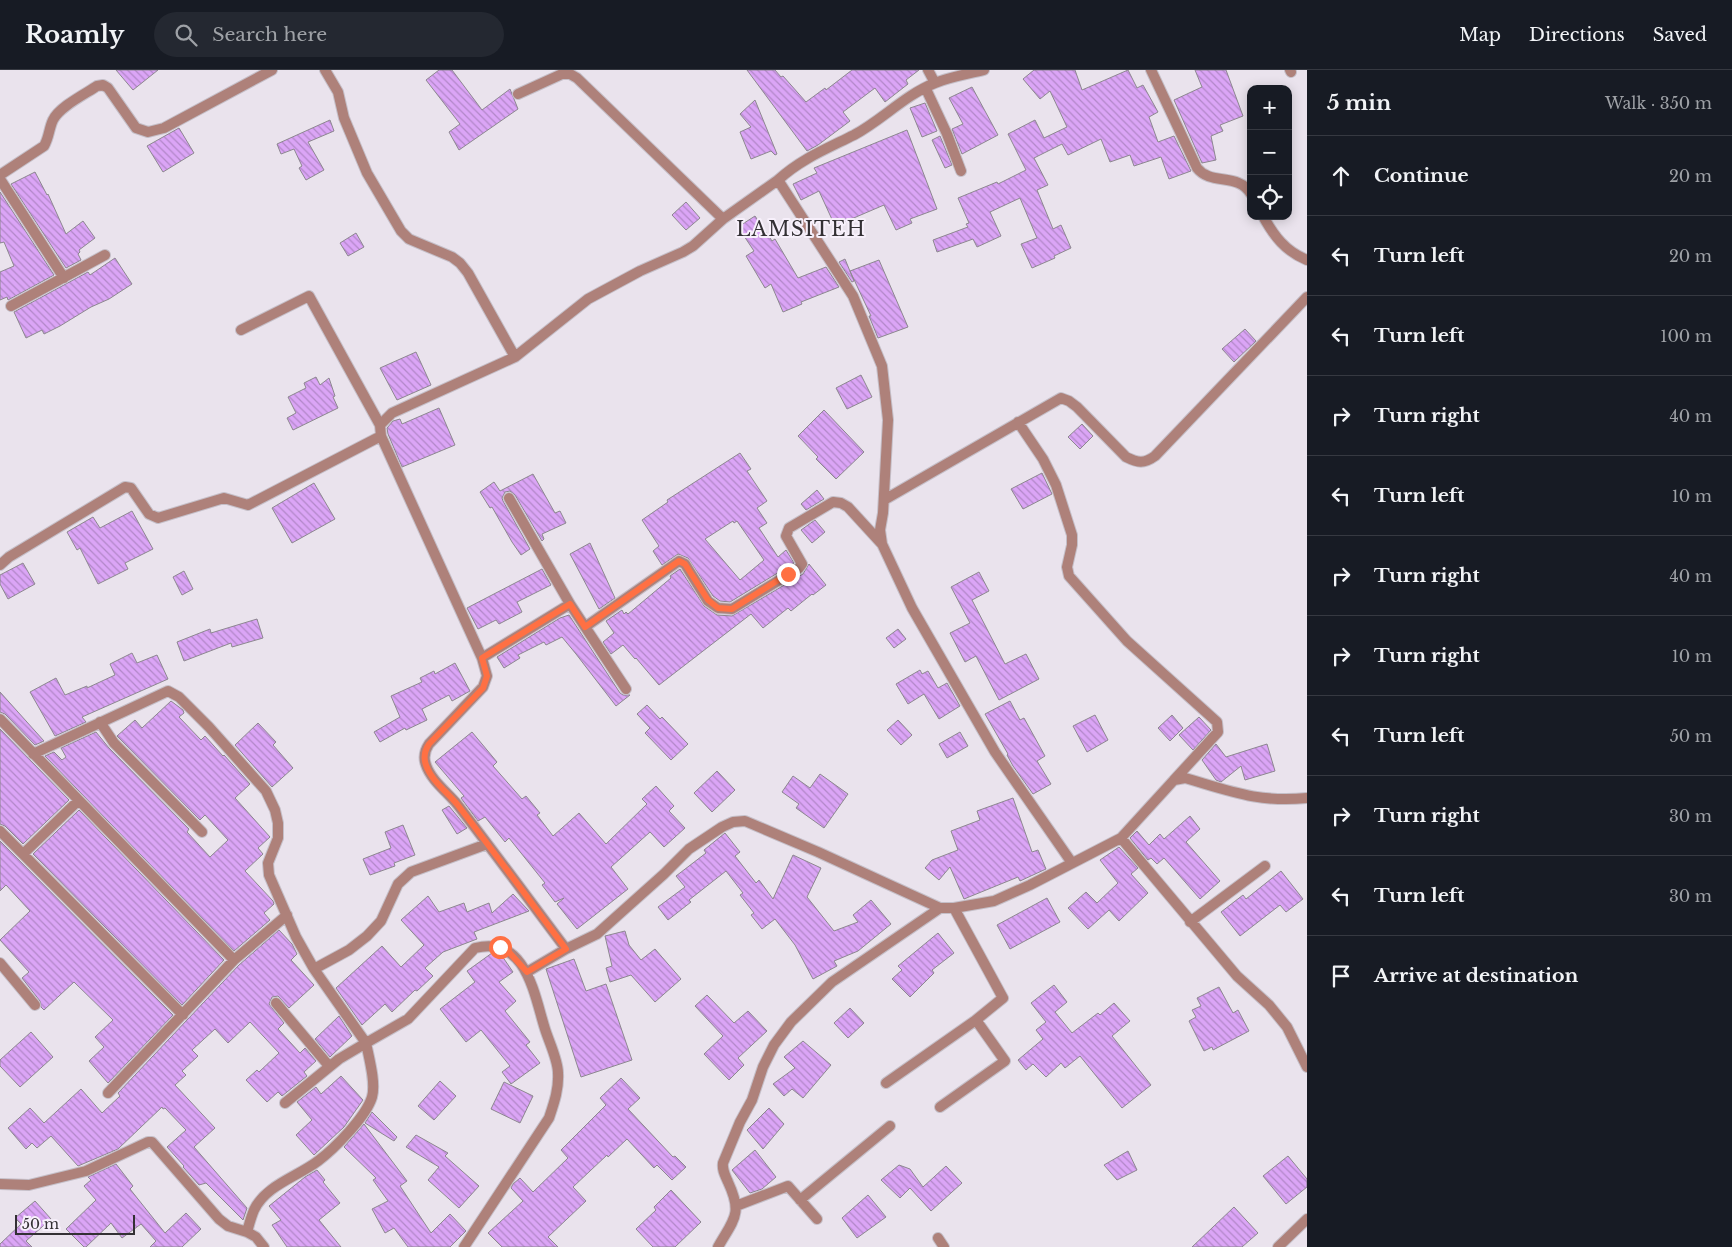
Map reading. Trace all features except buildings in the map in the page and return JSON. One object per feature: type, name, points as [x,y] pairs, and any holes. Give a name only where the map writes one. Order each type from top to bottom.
[{"type":"street","points":[[64,278],[0,177],[44,146],[51,124],[57,113],[97,86],[103,85],[108,88],[136,128],[148,132],[164,128],[272,70]]},
{"type":"street","points":[[325,70],[338,92],[344,118],[367,173],[401,231],[409,239],[452,257],[460,263],[468,273],[515,357]]},
{"type":"street","points":[[928,70],[930,86],[961,171]]},
{"type":"street","points":[[380,425],[392,413],[515,357],[588,299],[640,271],[693,246],[724,219],[778,180],[790,169],[817,152],[854,135],[930,86],[984,70]]},
{"type":"street","points":[[1151,70],[1196,168],[1208,178],[1236,181],[1247,190]]},
{"type":"street","points":[[518,94],[562,74],[570,74],[577,78],[724,219]]},
{"type":"street","points":[[778,180],[853,296],[882,366],[888,420],[884,500],[880,530],[882,544],[912,608],[995,752],[1072,863]]},
{"type":"street","points":[[1265,220],[1273,235],[1281,244],[1290,252],[1307,260]]},
{"type":"street","points":[[11,306],[105,255]]},
{"type":"street","points":[[241,330],[309,296],[380,425],[381,436],[482,658],[487,676],[483,688],[429,744],[425,750],[424,758],[430,774],[455,802],[566,949]]},
{"type":"street","points":[[884,500],[1061,398],[1077,407],[1126,456],[1136,462],[1146,463],[1155,456],[1307,298]]},
{"type":"street","points":[[527,972],[566,949],[597,934],[689,849],[722,827],[739,821],[745,821],[818,852],[940,908],[954,908],[994,901],[1030,886],[1121,838],[1218,732],[1218,722],[1128,641],[1069,576],[1067,567],[1072,545],[1072,535],[1056,485],[1043,459],[1018,422]]},
{"type":"street","points":[[0,565],[125,487],[131,488],[149,514],[158,518],[224,498],[248,505],[381,436]]},
{"type":"street","points":[[509,498],[570,604],[626,689]]},
{"type":"street","points":[[585,627],[679,561],[685,564],[708,600],[718,608],[732,609],[799,568],[802,564],[786,536],[788,528],[833,502],[841,502],[848,507],[882,544]]},
{"type":"street","points":[[482,658],[570,604]]},
{"type":"street","points":[[33,754],[168,690],[180,697],[209,727],[266,791],[275,810],[278,823],[278,838],[268,863],[269,875],[296,937],[314,969],[366,1043],[373,1083],[372,1097],[352,1129],[317,1162],[268,1192],[254,1210],[247,1232]]},
{"type":"street","points":[[0,720],[234,960]]},
{"type":"street","points":[[100,722],[114,743],[202,832]]},
{"type":"street","points":[[1174,780],[1185,778],[1236,794],[1265,799],[1307,798]]},
{"type":"street","points":[[23,854],[78,801]]},
{"type":"street","points":[[0,831],[183,1016]]},
{"type":"street","points":[[1121,838],[1237,976],[1269,1005],[1287,1027],[1307,1067]]},
{"type":"street","points":[[314,969],[349,950],[381,922],[398,884],[411,872],[487,844]]},
{"type":"street","points":[[1190,922],[1265,866]]},
{"type":"street","points":[[718,1247],[736,1216],[736,1198],[723,1170],[723,1163],[740,1122],[752,1100],[763,1067],[774,1045],[791,1022],[832,982],[940,908]]},
{"type":"street","points":[[886,1083],[976,1020],[1003,998],[954,908]]},
{"type":"street","points":[[108,1093],[234,960],[286,915]]},
{"type":"street","points":[[284,1103],[329,1066],[408,1019],[475,948],[504,948],[508,951],[527,972],[558,1072],[556,1096],[549,1118],[464,1247]]},
{"type":"street","points":[[0,963],[35,1005]]},
{"type":"street","points":[[276,1003],[329,1066]]},
{"type":"street","points":[[940,1107],[1005,1061],[976,1020]]},
{"type":"street","points":[[800,1200],[890,1126]]},
{"type":"street","points":[[0,1184],[29,1185],[86,1171],[148,1142],[152,1142],[219,1219],[228,1226],[256,1237],[264,1247]]},
{"type":"street","points":[[736,1206],[788,1186],[817,1219]]},
{"type":"street","points":[[1278,1247],[1307,1219]]},
{"type":"street","points":[[938,1238],[944,1247]]},
{"type":"district","name":"LAMSITEH","points":[[801,229]]},
{"type":"route","points":[[500,947],[508,951],[527,972],[566,949],[455,802],[430,774],[426,766],[425,750],[429,744],[483,688],[487,676],[482,658],[570,604],[585,627],[679,561],[685,564],[708,600],[718,608],[732,609],[788,574]]}]
